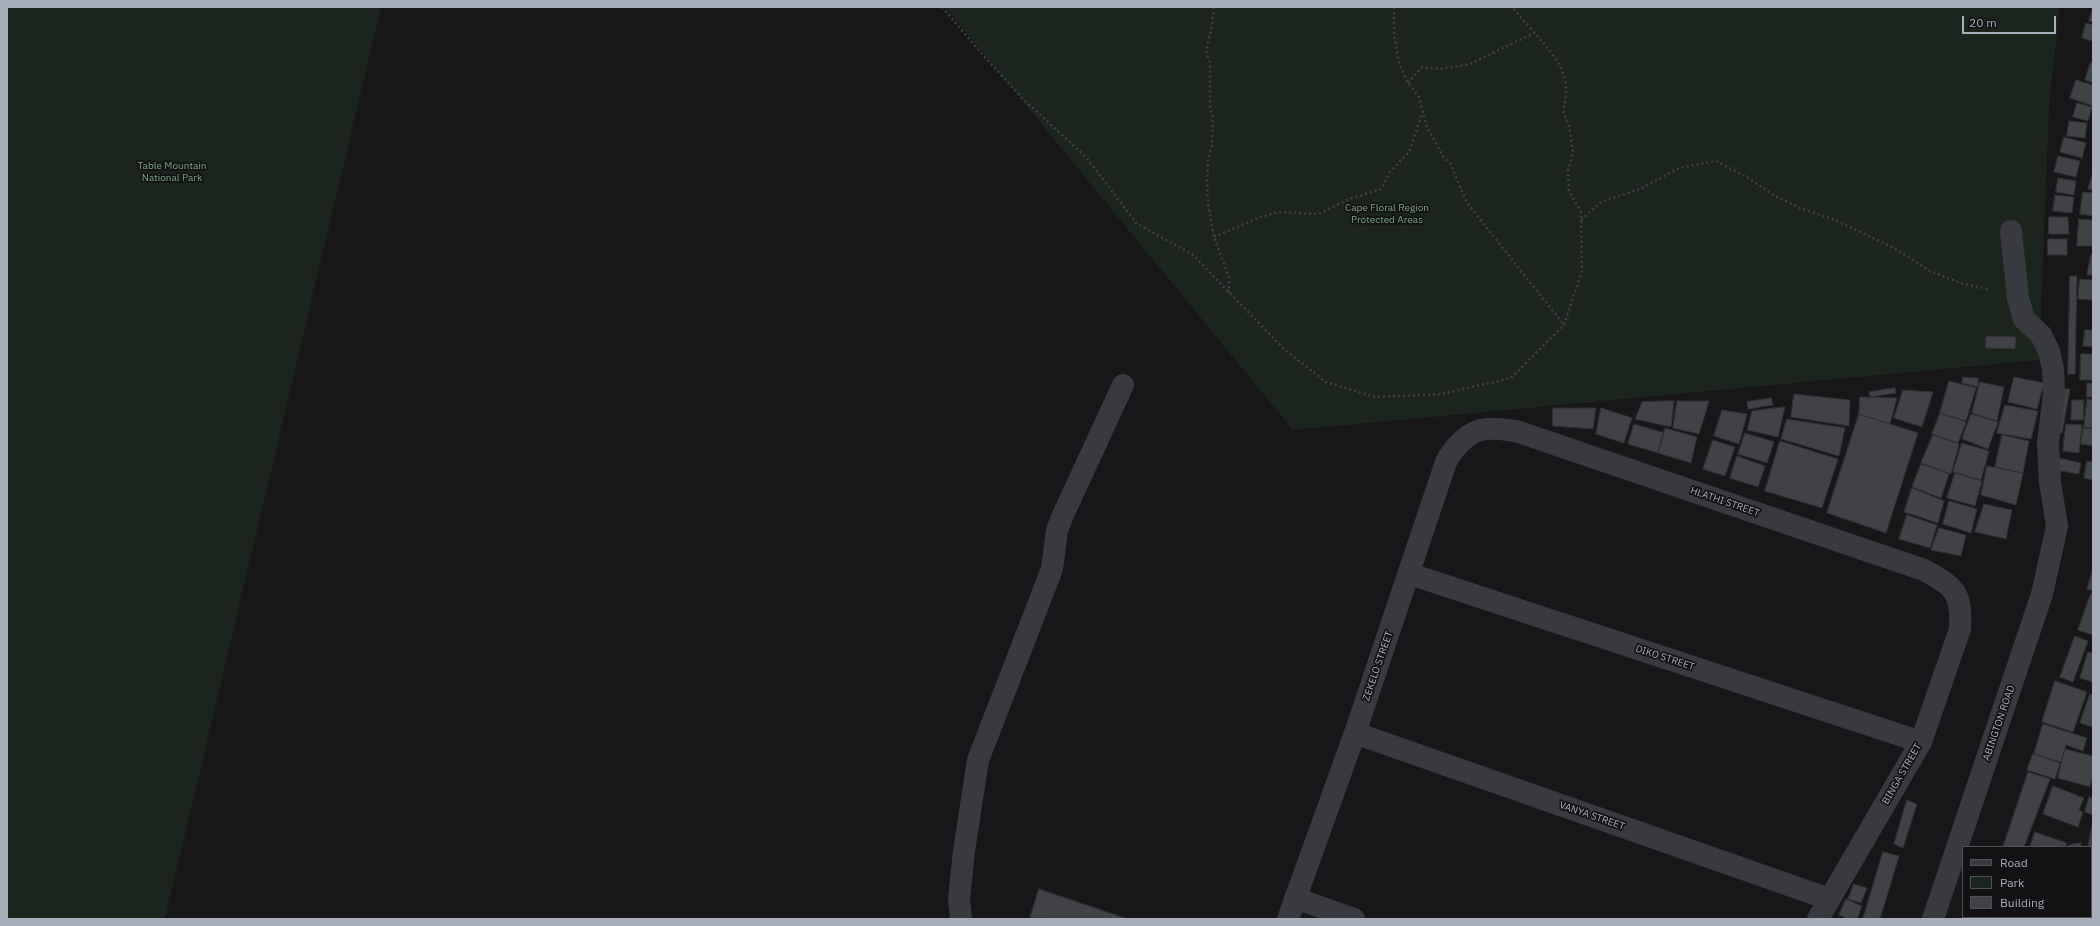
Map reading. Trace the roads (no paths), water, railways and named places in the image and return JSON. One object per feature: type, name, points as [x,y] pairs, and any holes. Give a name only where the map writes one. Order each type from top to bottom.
[{"type":"street","name":"ABINGTON ROAD","points":[[1932,919],[2042,594],[2057,526],[2050,482],[2048,443],[2054,393],[2053,369],[2049,351],[2041,335],[2024,319],[2018,298],[2011,231]]},
{"type":"street","points":[[961,919],[959,899],[964,852],[978,760],[1052,570],[1058,530],[1063,515],[1123,385]]},
{"type":"street","name":"ZEKELO STREET","points":[[1288,919],[1410,574],[1446,462],[1453,449],[1468,436],[1486,429]]},
{"type":"street","name":"HLATHI STREET","points":[[1486,429],[1516,431],[1924,570],[1946,582],[1956,594]]},
{"type":"street","name":"DIKO STREET","points":[[1410,574],[1921,742]]},
{"type":"street","name":"BINGA STREET","points":[[1818,919],[1921,742],[1960,629],[1961,610],[1956,594]]},
{"type":"street","name":"VANYA STREET","points":[[1355,733],[1829,899]]},
{"type":"street","points":[[1295,898],[1354,919]]},
{"type":"park label","name":"Table Mountain National Park","points":[[172,172]]},
{"type":"park label","name":"Cape Floral Region Protected Areas","points":[[1387,214]]}]
